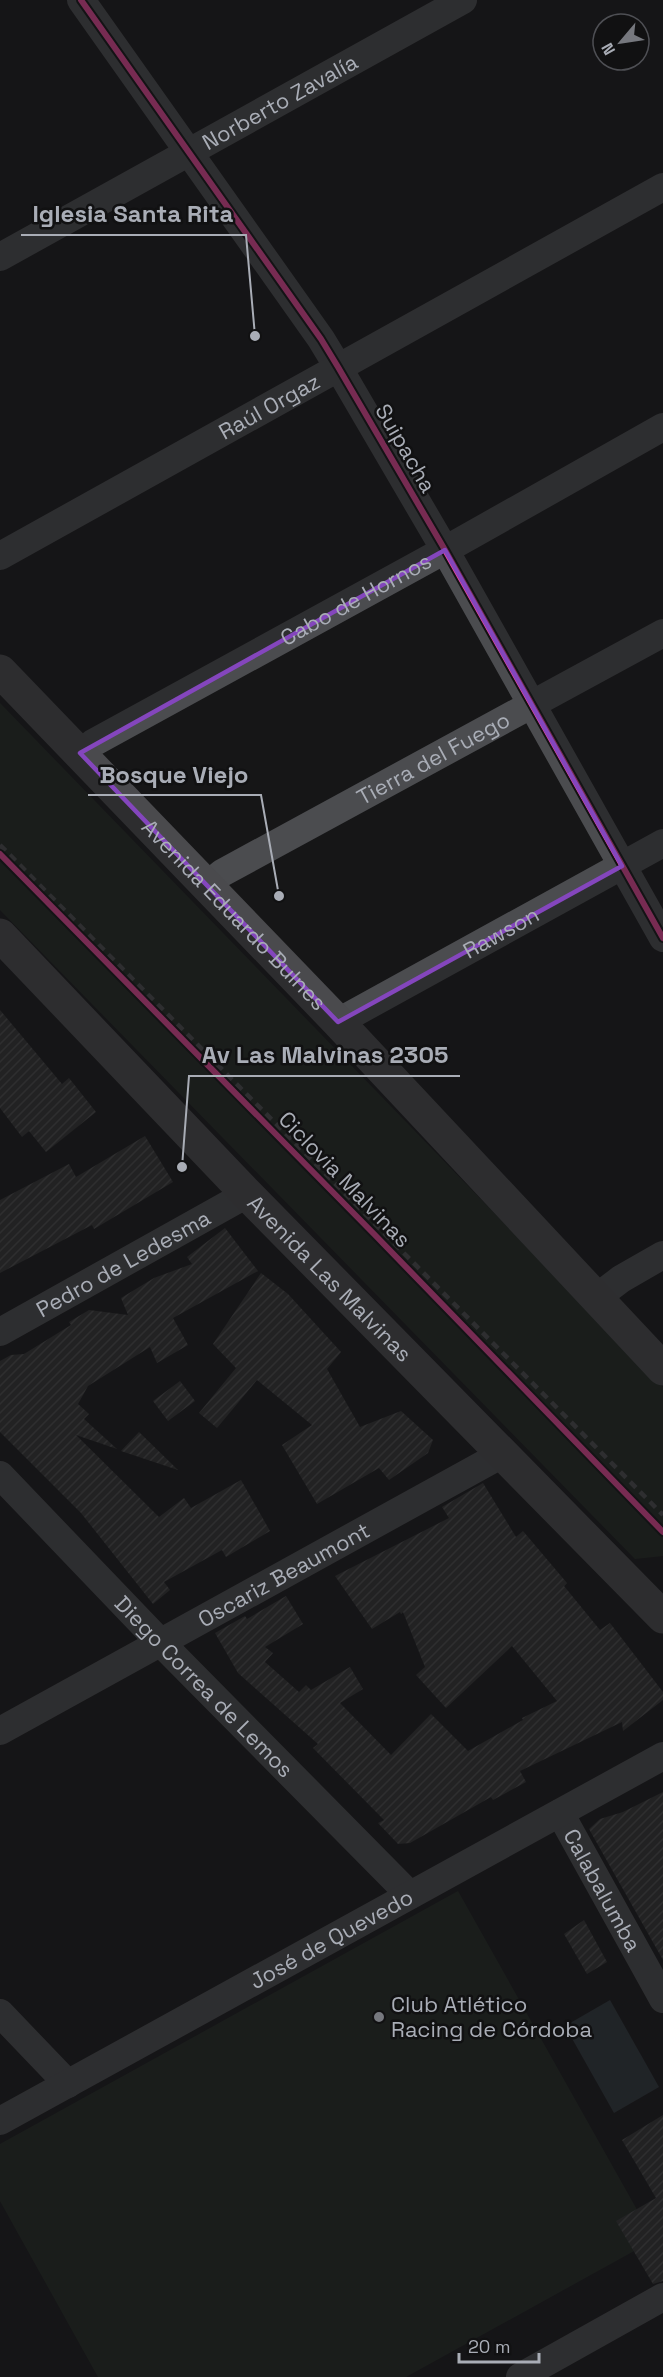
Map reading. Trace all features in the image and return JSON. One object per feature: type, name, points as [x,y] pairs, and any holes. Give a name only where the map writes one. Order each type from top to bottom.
[{"type":"main road","name":"Avenida Eduardo Bulnes","points":[[0,671],[338,1022],[663,1369]]},
{"type":"main road","name":"Avenida Las Malvinas","points":[[0,935],[247,1194],[504,1453],[659,1605]]},
{"type":"street","name":"Suipacha","points":[[81,0],[338,367],[445,550],[530,705],[663,938]]},
{"type":"street","name":"Norberto Zavalía","points":[[0,257],[463,0]]},
{"type":"street","name":"Raúl Orgaz","points":[[0,556],[663,187]]},
{"type":"street","name":"Cabo de Hornos","points":[[80,753],[93,743],[445,550],[663,427]]},
{"type":"street","name":"Tierra del Fuego","points":[[207,886],[232,868],[663,633]]},
{"type":"street","name":"Rawson","points":[[338,1022],[663,843]]},
{"type":"street","name":"Pedro de Ledesma","points":[[0,1332],[247,1194]]},
{"type":"street","points":[[596,1298],[621,1279],[663,1255]]},
{"type":"street","name":"Oscariz Beaumont","points":[[0,1731],[504,1453]]},
{"type":"street","name":"Diego Correa de Lemos","points":[[0,1475],[160,1642],[410,1896]]},
{"type":"street","name":"José de Quevedo","points":[[0,2121],[663,1756]]},
{"type":"street","name":"Calabalumba","points":[[560,1814],[663,2000]]},
{"type":"street","points":[[0,2013],[68,2084]]},
{"type":"street","points":[[520,2377],[663,2297]]},
{"type":"highlighted area","points":[[445,550],[622,866],[338,1022],[80,753]]},
{"type":"shaded area","points":[[0,703],[663,1387],[663,1556],[635,1559],[0,910]]},
{"type":"shaded area","name":"Club Atlético Racing de Córdoba","points":[[458,1891],[654,2240],[406,2377],[98,2377],[0,2201],[0,2144]]},
{"type":"shaded area","points":[[610,2000],[659,2087],[614,2113],[565,2026]]},
{"type":"building","points":[[0,1010],[62,1084],[69,1078],[96,1112],[46,1152],[29,1131],[22,1137],[0,1108]]},
{"type":"building","points":[[145,1136],[173,1182],[94,1229],[92,1225],[0,1273],[0,1200],[69,1164],[76,1177]]},
{"type":"building","points":[[225,1228],[258,1271],[173,1318],[188,1345],[157,1363],[150,1347],[88,1386],[78,1404],[89,1414],[84,1419],[117,1449],[76,1435],[159,1517],[184,1498],[191,1508],[241,1480],[270,1531],[226,1557],[222,1550],[164,1582],[170,1590],[153,1604],[81,1513],[0,1432],[0,1361],[11,1355],[24,1354],[71,1325],[69,1322],[89,1310],[128,1315],[121,1298],[154,1278],[192,1264],[187,1257]]},
{"type":"building","points":[[261,1273],[288,1294],[341,1352],[327,1369],[360,1427],[401,1411],[433,1440],[428,1453],[389,1480],[379,1468],[317,1504],[282,1445],[312,1425],[257,1380],[217,1428],[199,1413],[236,1368],[213,1344]]},
{"type":"building","points":[[180,1381],[195,1401],[168,1421],[153,1401]]},
{"type":"building","points":[[139,1432],[178,1470],[121,1451]]},
{"type":"building","points":[[483,1483],[516,1537],[523,1531],[567,1583],[564,1586],[600,1630],[610,1623],[663,1692],[663,1700],[623,1731],[622,1722],[520,1771],[526,1782],[493,1800],[491,1797],[410,1843],[398,1844],[378,1823],[384,1820],[313,1748],[318,1744],[238,1673],[215,1633],[245,1616],[247,1619],[286,1596],[303,1624],[265,1647],[273,1653],[265,1662],[299,1692],[306,1685],[311,1690],[350,1667],[363,1689],[340,1703],[391,1755],[431,1714],[468,1751],[523,1720],[522,1718],[557,1701],[512,1646],[446,1708],[416,1675],[425,1667],[403,1612],[372,1629],[335,1576],[449,1518],[442,1507]]},
{"type":"building","points":[[663,1792],[663,1960],[589,1829],[600,1819],[623,1812]]},
{"type":"building","points":[[584,1920],[607,1962],[587,1974],[564,1934]]},
{"type":"building","points":[[663,2115],[663,2281],[653,2284],[616,2221],[656,2198],[622,2140]]},
{"type":"railway","points":[[0,845],[663,1515]]},
{"type":"cycle path","points":[[81,0],[321,339],[445,550],[663,938]]},
{"type":"cycle path","name":"Ciclovia Malvinas","points":[[0,854],[663,1532]]},
{"type":"place","name":"Iglesia Santa Rita","points":[[255,336]]},
{"type":"place","name":"Bosque Viejo","points":[[279,896]]},
{"type":"place","name":"Av Las Malvinas 2305","points":[[182,1167]]},
{"type":"place","name":"Club Atlético Racing de Córdoba","points":[[379,2017]]}]
